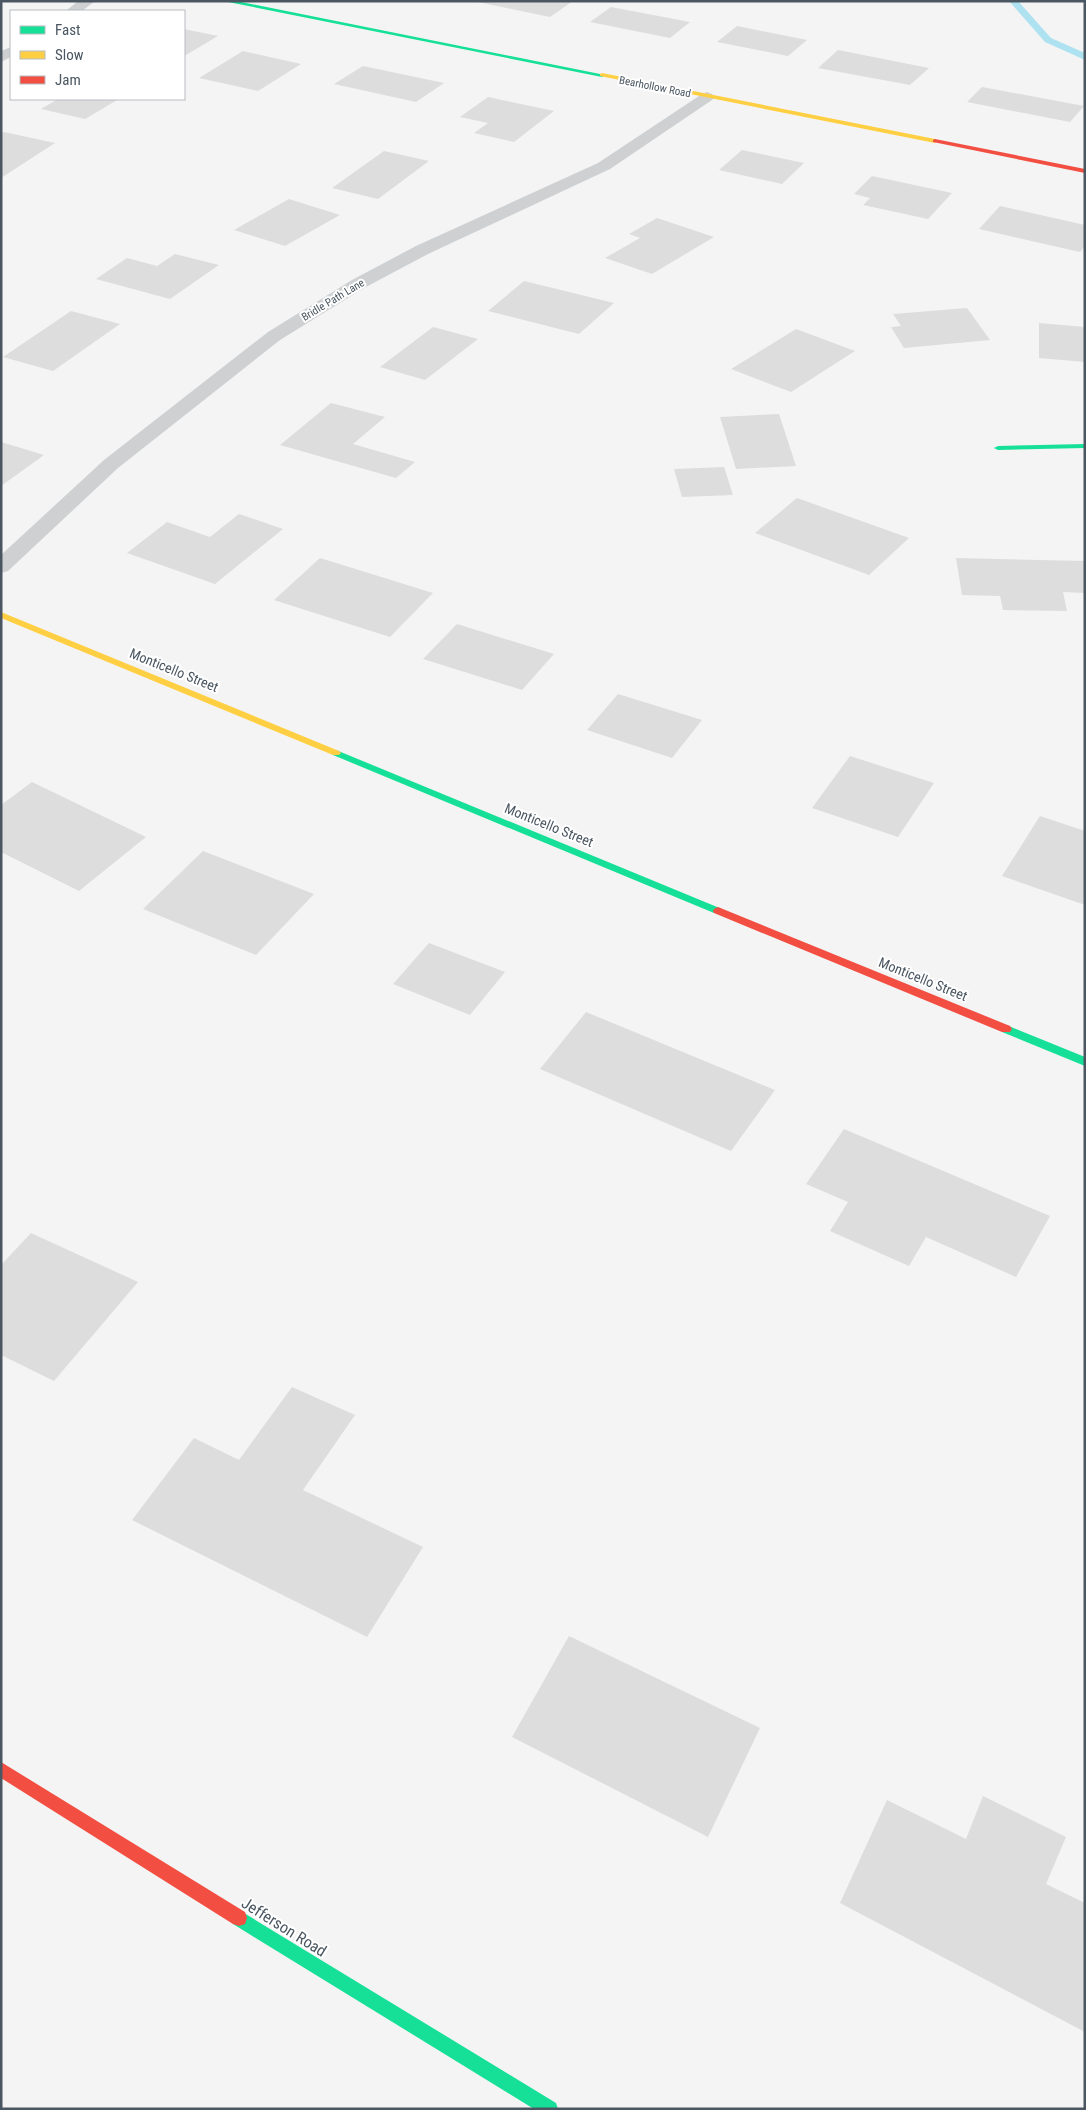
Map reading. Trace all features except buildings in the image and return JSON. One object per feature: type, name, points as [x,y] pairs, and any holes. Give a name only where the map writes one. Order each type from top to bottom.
[{"type":"street","points":[[74,10],[88,1]]},
{"type":"street","name":"Bearhollow Road","points":[[226,1],[1085,171]]},
{"type":"street","name":"Bridle Path Lane","points":[[1,567],[111,464],[274,336],[358,284],[422,250],[604,166],[707,97]]},
{"type":"street","points":[[998,448],[1085,446]]},
{"type":"street","name":"Monticello Street","points":[[1,615],[1085,1062]]},
{"type":"street","name":"Jefferson Road","points":[[1,1769],[550,2109]]},
{"type":"waterway","points":[[1013,1],[1048,40],[1085,57]]},
{"type":"traffic: fast","points":[[226,1],[602,75]]},
{"type":"traffic: fast","points":[[998,448],[1085,446]]},
{"type":"traffic: fast","points":[[336,753],[718,911]]},
{"type":"traffic: fast","points":[[1006,1029],[1085,1062]]},
{"type":"traffic: fast","points":[[239,1918],[550,2109]]},
{"type":"traffic: slow","points":[[602,75],[935,141]]},
{"type":"traffic: slow","points":[[1,615],[336,753]]},
{"type":"traffic: jam","points":[[935,141],[1085,171]]},
{"type":"traffic: jam","points":[[718,911],[1006,1029]]},
{"type":"traffic: jam","points":[[1,1769],[239,1918]]}]
